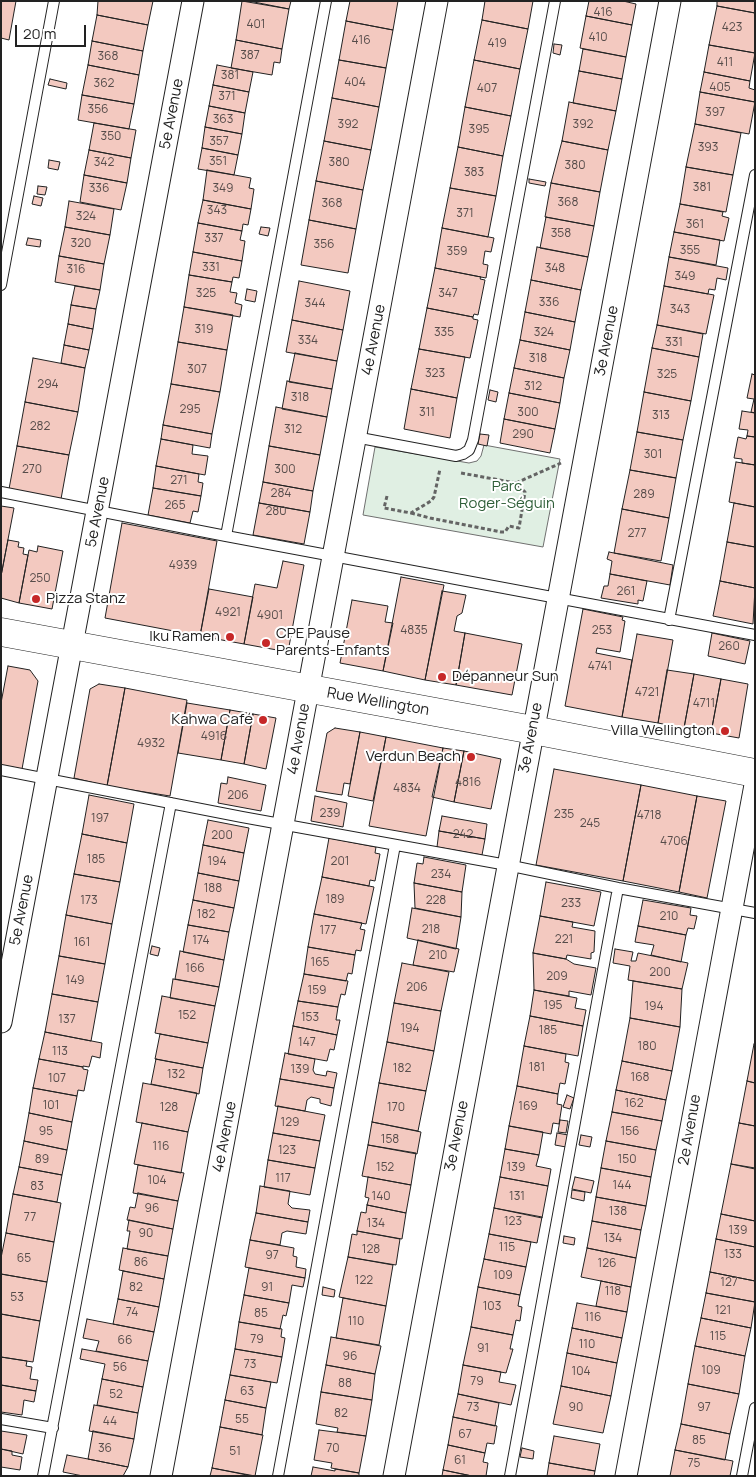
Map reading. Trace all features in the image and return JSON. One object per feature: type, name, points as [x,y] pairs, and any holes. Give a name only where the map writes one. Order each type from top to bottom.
[{"type":"main road","name":"Rue Wellington","points":[[1,632],[755,773]]},
{"type":"street","name":"5e Avenue","points":[[1,1022],[193,1]]},
{"type":"street","name":"4e Avenue","points":[[161,1476],[437,1]]},
{"type":"street","name":"3e Avenue","points":[[394,1476],[670,1]]},
{"type":"street","name":"2e Avenue","points":[[626,1476],[755,785]]},
{"type":"lane","points":[[1,285],[54,1]]},
{"type":"lane","points":[[226,536],[326,1]]},
{"type":"lane","points":[[355,437],[456,456],[469,450],[473,440],[555,1]]},
{"type":"lane","points":[[669,620],[755,175]]},
{"type":"lane","points":[[1,492],[333,557],[755,635]]},
{"type":"lane","points":[[1,770],[171,804],[507,865],[755,913]]},
{"type":"lane","points":[[43,1476],[171,804]]},
{"type":"lane","points":[[278,1476],[395,845]]},
{"type":"lane","points":[[510,1476],[618,888]]},
{"type":"lane","points":[[742,1476],[755,1408]]},
{"type":"lane","points":[[1,1419],[53,1428]]},
{"type":"path","points":[[411,513],[431,501],[434,497],[443,454]]},
{"type":"path","points":[[459,473],[516,483],[563,462]]},
{"type":"path","points":[[387,496],[384,508],[505,532],[509,526],[519,528],[525,492],[516,483]]},
{"type":"green space","name":"Parc Roger-Séguin","points":[[484,445],[560,459],[543,547],[363,515],[375,447],[469,463],[477,461],[481,456]]},
{"type":"building","points":[[1,1],[16,1],[9,40],[1,38]]},
{"type":"building","points":[[98,1],[153,1],[148,25],[97,15]]},
{"type":"building","points":[[242,1],[289,9],[282,49],[236,40]]},
{"type":"building","points":[[249,1],[291,1],[289,9]]},
{"type":"building","points":[[350,1],[398,1],[393,30],[346,21]]},
{"type":"building","points":[[485,1],[533,1],[528,29],[482,20]]},
{"type":"building","points":[[589,1],[623,1],[636,4],[632,25],[586,16]]},
{"type":"building","points":[[717,1],[755,1],[755,13],[717,6]]},
{"type":"building","points":[[717,6],[755,13],[755,53],[709,45]]},
{"type":"building","points":[[97,15],[148,25],[143,51],[92,41]]},
{"type":"building","points":[[586,16],[632,25],[626,57],[580,48]]},
{"type":"building","points":[[482,20],[528,29],[520,69],[474,60]]},
{"type":"building","points":[[346,21],[393,30],[386,68],[339,60]]},
{"type":"building","points":[[236,40],[282,49],[280,63],[274,62],[272,75],[231,68]]},
{"type":"building","points":[[92,41],[143,51],[139,75],[88,65]]},
{"type":"building","points":[[554,44],[562,45],[560,55],[553,53]]},
{"type":"building","points":[[709,45],[755,53],[750,81],[704,72]]},
{"type":"building","points":[[583,49],[626,57],[622,79],[579,71]]},
{"type":"building","points":[[339,60],[386,68],[379,107],[332,98]]},
{"type":"building","points":[[474,60],[520,69],[511,116],[465,107]]},
{"type":"building","points":[[88,65],[139,75],[134,104],[82,95]]},
{"type":"building","points":[[217,65],[253,72],[249,92],[213,85]]},
{"type":"building","points":[[579,71],[622,79],[616,111],[573,103]]},
{"type":"building","points":[[704,72],[750,81],[749,88],[755,90],[755,102],[700,92]]},
{"type":"building","points":[[50,79],[67,83],[66,89],[48,85]]},
{"type":"building","points":[[213,85],[249,92],[245,113],[209,106]]},
{"type":"building","points":[[700,92],[755,102],[749,134],[695,124]]},
{"type":"building","points":[[82,95],[134,104],[129,129],[78,120]]},
{"type":"building","points":[[332,98],[379,107],[371,150],[324,141]]},
{"type":"building","points":[[569,102],[616,111],[608,150],[562,141]]},
{"type":"building","points":[[209,106],[245,113],[242,134],[205,127]]},
{"type":"building","points":[[465,107],[511,116],[503,156],[458,147]]},
{"type":"building","points":[[94,123],[136,130],[131,158],[89,150]]},
{"type":"building","points":[[695,124],[741,133],[733,175],[686,167]]},
{"type":"building","points":[[205,127],[242,134],[238,155],[202,148]]},
{"type":"building","points":[[324,141],[371,150],[363,190],[316,181]]},
{"type":"building","points":[[562,141],[608,150],[600,192],[551,183]]},
{"type":"building","points":[[458,147],[503,156],[496,196],[450,188]]},
{"type":"building","points":[[202,148],[238,155],[234,175],[198,169]]},
{"type":"building","points":[[89,150],[131,158],[127,183],[84,175]]},
{"type":"building","points":[[49,160],[60,162],[58,170],[48,168]]},
{"type":"building","points":[[686,167],[733,175],[726,212],[680,204]]},
{"type":"building","points":[[207,170],[251,178],[249,188],[254,189],[251,209],[203,200]]},
{"type":"building","points":[[84,175],[127,183],[121,210],[80,202]]},
{"type":"building","points":[[529,179],[546,182],[545,186],[529,183]]},
{"type":"building","points":[[316,181],[363,190],[356,229],[309,220]]},
{"type":"building","points":[[551,183],[600,192],[594,226],[545,217]]},
{"type":"building","points":[[38,186],[47,187],[45,195],[37,194]]},
{"type":"building","points":[[450,188],[496,196],[488,237],[442,228]]},
{"type":"building","points":[[34,196],[43,198],[41,206],[32,204]]},
{"type":"building","points":[[203,200],[251,209],[248,225],[243,224],[242,231],[198,223]]},
{"type":"building","points":[[69,201],[114,209],[110,235],[65,227]]},
{"type":"building","points":[[680,204],[723,212],[722,216],[729,218],[724,241],[674,232]]},
{"type":"building","points":[[546,217],[594,226],[588,257],[540,248]]},
{"type":"building","points":[[309,220],[356,229],[348,273],[301,265]]},
{"type":"building","points":[[198,223],[242,231],[240,240],[245,241],[242,261],[193,252]]},
{"type":"building","points":[[65,227],[110,235],[104,264],[59,256]]},
{"type":"building","points":[[261,227],[270,228],[268,236],[259,234]]},
{"type":"building","points":[[442,228],[494,238],[491,252],[485,251],[483,264],[488,265],[486,278],[435,268]]},
{"type":"building","points":[[674,232],[720,240],[716,265],[669,257]]},
{"type":"building","points":[[28,238],[41,240],[40,247],[26,245]]},
{"type":"building","points":[[537,247],[588,257],[581,290],[531,280]]},
{"type":"building","points":[[193,252],[242,261],[239,278],[233,277],[232,282],[189,275]]},
{"type":"building","points":[[59,256],[104,264],[100,290],[55,282]]},
{"type":"building","points":[[669,257],[728,268],[726,280],[717,278],[715,290],[709,289],[708,294],[664,286]]},
{"type":"building","points":[[435,268],[481,277],[480,279],[485,280],[478,315],[474,314],[473,317],[427,308]]},
{"type":"building","points":[[189,275],[232,282],[230,292],[237,293],[235,303],[242,305],[240,317],[184,307]]},
{"type":"building","points":[[531,280],[581,290],[575,322],[525,312]]},
{"type":"building","points":[[299,281],[350,291],[343,330],[292,320]]},
{"type":"building","points":[[75,286],[100,290],[96,309],[71,305]]},
{"type":"building","points":[[664,286],[714,295],[706,334],[657,325]]},
{"type":"building","points":[[247,289],[257,291],[255,302],[245,300]]},
{"type":"building","points":[[71,305],[96,309],[93,329],[68,324]]},
{"type":"building","points":[[184,307],[233,315],[227,350],[178,342]]},
{"type":"building","points":[[427,308],[473,317],[473,319],[478,320],[470,358],[419,349]]},
{"type":"building","points":[[525,312],[575,322],[570,350],[520,340]]},
{"type":"building","points":[[292,320],[343,330],[337,361],[286,352]]},
{"type":"building","points":[[68,324],[93,329],[89,350],[64,345]]},
{"type":"building","points":[[657,325],[703,334],[699,357],[652,348]]},
{"type":"building","points":[[520,340],[570,350],[564,378],[514,368]]},
{"type":"building","points":[[178,342],[227,350],[220,392],[171,384]]},
{"type":"building","points":[[64,345],[89,350],[85,368],[61,363]]},
{"type":"building","points":[[652,348],[699,357],[691,401],[644,392]]},
{"type":"building","points":[[419,349],[465,357],[457,398],[411,389]]},
{"type":"building","points":[[295,353],[337,361],[332,389],[289,382]]},
{"type":"building","points":[[33,358],[85,368],[78,412],[25,402]]},
{"type":"building","points":[[514,368],[564,378],[560,403],[509,393]]},
{"type":"building","points":[[752,374],[755,375],[755,413],[751,412],[754,399],[747,398]]},
{"type":"building","points":[[287,381],[332,389],[327,417],[282,409]]},
{"type":"building","points":[[171,384],[220,392],[212,434],[163,425]]},
{"type":"building","points":[[411,389],[457,398],[450,438],[404,429]]},
{"type":"building","points":[[490,390],[498,392],[496,402],[488,400]]},
{"type":"building","points":[[644,392],[691,401],[683,440],[637,432]]},
{"type":"building","points":[[509,393],[560,403],[555,429],[504,419]]},
{"type":"building","points":[[25,402],[78,412],[69,455],[17,446]]},
{"type":"building","points":[[276,407],[327,417],[320,455],[269,446]]},
{"type":"building","points":[[742,411],[755,413],[755,437],[747,436],[748,430],[739,429]]},
{"type":"building","points":[[504,419],[555,429],[550,453],[500,443]]},
{"type":"building","points":[[163,425],[212,434],[210,448],[161,439]]},
{"type":"building","points":[[637,432],[683,440],[676,478],[630,470]]},
{"type":"building","points":[[480,434],[489,435],[487,446],[478,444]]},
{"type":"building","points":[[747,436],[755,437],[755,465],[742,463],[742,459],[734,458],[738,437],[746,439]]},
{"type":"building","points":[[161,439],[193,445],[192,454],[208,456],[205,475],[156,466]]},
{"type":"building","points":[[17,446],[69,455],[61,499],[9,489]]},
{"type":"building","points":[[269,446],[320,455],[313,491],[263,482]]},
{"type":"building","points":[[736,462],[755,465],[755,507],[729,502]]},
{"type":"building","points":[[156,466],[199,474],[198,482],[203,483],[201,496],[153,488]]},
{"type":"building","points":[[630,470],[676,478],[669,518],[622,509]]},
{"type":"building","points":[[263,482],[313,491],[310,512],[259,503]]},
{"type":"building","points":[[153,488],[201,496],[198,512],[193,511],[190,523],[148,515]]},
{"type":"building","points":[[259,503],[310,512],[304,544],[253,535]]},
{"type":"building","points":[[734,503],[755,507],[755,547],[727,542]]},
{"type":"building","points":[[1,506],[14,508],[1,576]]},
{"type":"building","points":[[622,509],[669,518],[661,561],[614,553]]},
{"type":"building","points":[[122,523],[217,541],[200,636],[105,618]]},
{"type":"building","points":[[8,540],[19,542],[18,547],[24,548],[23,554],[28,555],[19,603],[1,598],[1,576]]},
{"type":"building","points":[[727,542],[755,547],[755,588],[720,581]]},
{"type":"building","points":[[38,546],[63,551],[52,609],[19,603],[29,550],[37,552]]},
{"type":"building","points":[[609,552],[673,565],[670,585],[610,574],[612,561],[607,559]]},
{"type":"building","points":[[283,561],[304,565],[288,652],[244,644],[255,584],[277,588]]},
{"type":"building","points":[[610,574],[647,581],[643,601],[638,600],[638,604],[601,598],[604,586],[608,586]]},
{"type":"building","points":[[401,577],[444,585],[425,680],[383,671]]},
{"type":"building","points":[[720,581],[755,588],[753,624],[713,616]]},
{"type":"building","points":[[209,589],[253,597],[244,644],[200,636]]},
{"type":"building","points":[[442,591],[466,595],[462,613],[457,616],[454,631],[465,633],[456,685],[425,680]]},
{"type":"building","points":[[352,600],[388,606],[385,622],[393,623],[383,671],[340,663]]},
{"type":"building","points":[[583,609],[623,617],[622,620],[625,621],[620,652],[597,648],[596,653],[632,660],[622,717],[565,706]]},
{"type":"building","points":[[465,633],[522,644],[512,695],[456,685]]},
{"type":"building","points":[[712,633],[750,641],[745,664],[708,656]]},
{"type":"building","points":[[637,634],[673,640],[658,723],[622,717]]},
{"type":"building","points":[[8,666],[30,670],[38,681],[22,769],[1,765],[1,703]]},
{"type":"building","points":[[667,670],[694,674],[684,728],[658,723]]},
{"type":"building","points":[[694,674],[721,679],[711,733],[684,728]]},
{"type":"building","points":[[721,679],[748,684],[739,738],[711,733]]},
{"type":"building","points":[[99,684],[125,688],[107,786],[74,778],[90,689]]},
{"type":"building","points":[[125,688],[187,700],[170,796],[107,786]]},
{"type":"building","points":[[187,703],[230,710],[221,760],[178,753]]},
{"type":"building","points":[[230,710],[253,714],[244,764],[221,760]]},
{"type":"building","points":[[253,714],[276,718],[266,769],[244,764]]},
{"type":"building","points":[[335,728],[360,732],[350,784],[344,783],[342,795],[316,791],[327,733]]},
{"type":"building","points":[[360,732],[386,737],[373,801],[348,796]]},
{"type":"building","points":[[386,737],[443,748],[426,836],[369,826]]},
{"type":"building","points":[[443,748],[464,751],[454,802],[432,797]]},
{"type":"building","points":[[464,751],[501,759],[491,809],[454,802]]},
{"type":"building","points":[[554,769],[641,785],[623,881],[536,865]]},
{"type":"building","points":[[228,777],[266,785],[261,811],[218,803],[221,783],[227,784]]},
{"type":"building","points":[[641,785],[697,796],[679,892],[623,881]]},
{"type":"building","points":[[89,795],[134,804],[127,843],[82,834]]},
{"type":"building","points":[[315,796],[347,803],[343,827],[311,821]]},
{"type":"building","points":[[697,796],[726,801],[707,898],[679,892]]},
{"type":"building","points":[[442,816],[487,824],[485,839],[439,831]]},
{"type":"building","points":[[208,820],[249,828],[244,853],[203,845]]},
{"type":"building","points":[[439,831],[485,839],[482,855],[437,847]]},
{"type":"building","points":[[82,834],[127,843],[120,882],[74,874]]},
{"type":"building","points":[[329,838],[376,847],[375,853],[380,854],[375,881],[370,880],[369,886],[322,877]]},
{"type":"building","points":[[203,845],[244,853],[239,881],[198,873]]},
{"type":"building","points":[[424,857],[466,865],[462,892],[414,883],[417,863],[423,864]]},
{"type":"building","points":[[198,873],[239,881],[234,908],[193,900]]},
{"type":"building","points":[[74,874],[120,882],[112,924],[66,915]]},
{"type":"building","points":[[322,877],[374,887],[366,924],[314,914]]},
{"type":"building","points":[[546,882],[601,892],[594,926],[540,916]]},
{"type":"building","points":[[414,883],[462,892],[461,917],[415,908]]},
{"type":"building","points":[[193,900],[234,908],[229,932],[188,925]]},
{"type":"building","points":[[643,900],[691,908],[690,915],[697,916],[694,929],[688,928],[686,935],[638,926]]},
{"type":"building","points":[[412,908],[461,917],[456,949],[407,938]]},
{"type":"building","points":[[314,914],[362,923],[360,929],[365,930],[361,951],[356,950],[355,955],[308,947]]},
{"type":"building","points":[[66,915],[112,924],[105,964],[59,956]]},
{"type":"building","points":[[540,916],[573,922],[572,927],[595,931],[594,952],[591,953],[591,959],[567,955],[566,959],[533,953]]},
{"type":"building","points":[[188,925],[229,932],[224,960],[183,952]]},
{"type":"building","points":[[638,926],[686,935],[681,962],[651,955],[654,945],[635,942]]},
{"type":"building","points":[[418,940],[459,949],[454,972],[413,965]]},
{"type":"building","points":[[152,946],[160,948],[158,956],[150,954]]},
{"type":"building","points":[[308,947],[355,955],[352,974],[348,973],[346,981],[304,974]]},
{"type":"building","points":[[615,949],[633,952],[631,961],[636,961],[638,953],[688,963],[682,989],[628,980],[630,966],[613,963]]},
{"type":"building","points":[[180,951],[224,960],[219,987],[175,979]]},
{"type":"building","points":[[533,953],[566,959],[574,964],[596,968],[591,995],[569,991],[569,996],[534,990]]},
{"type":"building","points":[[59,956],[105,964],[98,1002],[52,994]]},
{"type":"building","points":[[402,963],[449,972],[441,1011],[394,1003]]},
{"type":"building","points":[[304,974],[348,981],[345,995],[341,994],[338,1007],[298,1001]]},
{"type":"building","points":[[173,979],[219,987],[215,1006],[170,998]]},
{"type":"building","points":[[633,981],[682,989],[680,1027],[630,1018]]},
{"type":"building","points":[[534,990],[577,998],[575,1008],[586,1010],[583,1026],[530,1016]]},
{"type":"building","points":[[52,994],[98,1002],[91,1041],[45,1032]]},
{"type":"building","points":[[162,996],[215,1006],[208,1043],[155,1033]]},
{"type":"building","points":[[298,1001],[338,1007],[336,1020],[340,1020],[337,1035],[293,1026]]},
{"type":"building","points":[[394,1003],[441,1011],[434,1051],[387,1042]]},
{"type":"building","points":[[530,1016],[583,1026],[578,1056],[524,1046]]},
{"type":"building","points":[[630,1018],[680,1027],[672,1071],[622,1061]]},
{"type":"building","points":[[293,1026],[337,1035],[334,1050],[330,1049],[327,1061],[288,1054]]},
{"type":"building","points":[[45,1032],[102,1043],[100,1058],[92,1056],[89,1067],[39,1059]]},
{"type":"building","points":[[160,1034],[208,1043],[203,1068],[155,1059]]},
{"type":"building","points":[[387,1042],[434,1051],[426,1091],[379,1083]]},
{"type":"building","points":[[755,1044],[755,1083],[747,1081]]},
{"type":"building","points":[[524,1046],[566,1054],[565,1062],[569,1063],[565,1084],[560,1083],[558,1094],[517,1086]]},
{"type":"building","points":[[285,1053],[315,1059],[313,1070],[315,1074],[326,1076],[327,1071],[337,1073],[334,1088],[280,1079]]},
{"type":"building","points":[[39,1059],[83,1067],[83,1069],[88,1070],[84,1091],[78,1090],[77,1096],[33,1088]]},
{"type":"building","points":[[156,1059],[203,1068],[199,1094],[151,1084]]},
{"type":"building","points":[[622,1061],[672,1071],[666,1100],[616,1090]]},
{"type":"building","points":[[280,1079],[334,1088],[331,1106],[320,1103],[320,1099],[311,1097],[307,1100],[305,1111],[275,1106]]},
{"type":"building","points":[[747,1081],[755,1083],[755,1126],[739,1123]]},
{"type":"building","points":[[143,1083],[197,1093],[188,1132],[136,1122]]},
{"type":"building","points":[[379,1083],[426,1091],[418,1131],[372,1122]]},
{"type":"building","points":[[517,1086],[558,1094],[557,1104],[562,1105],[559,1124],[553,1123],[551,1134],[509,1126]]},
{"type":"building","points":[[33,1088],[77,1096],[72,1122],[29,1113]]},
{"type":"building","points":[[616,1090],[666,1100],[662,1121],[612,1112]]},
{"type":"building","points":[[567,1095],[574,1098],[570,1109],[563,1107]]},
{"type":"building","points":[[278,1106],[325,1115],[320,1141],[273,1133]]},
{"type":"building","points":[[612,1112],[662,1121],[656,1150],[606,1141]]},
{"type":"building","points":[[29,1113],[72,1122],[67,1150],[24,1141]]},
{"type":"building","points":[[560,1120],[568,1121],[566,1133],[558,1132]]},
{"type":"building","points":[[372,1122],[421,1132],[417,1154],[368,1145]]},
{"type":"building","points":[[142,1123],[188,1132],[181,1173],[134,1164]]},
{"type":"building","points":[[739,1123],[755,1126],[755,1168],[731,1164]]},
{"type":"building","points":[[509,1126],[543,1132],[539,1155],[505,1149]]},
{"type":"building","points":[[273,1133],[320,1141],[315,1168],[268,1160]]},
{"type":"building","points":[[557,1133],[568,1135],[566,1147],[555,1145]]},
{"type":"building","points":[[581,1135],[592,1137],[590,1147],[579,1145]]},
{"type":"building","points":[[24,1141],[67,1150],[62,1175],[19,1167]]},
{"type":"building","points":[[606,1141],[656,1150],[651,1177],[601,1168]]},
{"type":"building","points":[[368,1145],[416,1153],[411,1185],[362,1176]]},
{"type":"building","points":[[505,1149],[539,1155],[536,1166],[551,1169],[548,1186],[500,1177]]},
{"type":"building","points":[[268,1160],[315,1168],[310,1195],[264,1187]]},
{"type":"building","points":[[731,1164],[755,1169],[755,1221],[721,1214]]},
{"type":"building","points":[[138,1165],[184,1173],[178,1201],[133,1193]]},
{"type":"building","points":[[19,1167],[62,1175],[57,1202],[13,1194]]},
{"type":"building","points":[[601,1168],[651,1177],[646,1206],[596,1197]]},
{"type":"building","points":[[368,1177],[411,1185],[406,1213],[367,1205],[369,1198],[365,1197]]},
{"type":"building","points":[[500,1177],[548,1186],[542,1218],[494,1208]]},
{"type":"building","points":[[575,1177],[594,1181],[591,1193],[572,1189]]},
{"type":"building","points":[[260,1186],[290,1191],[288,1204],[292,1208],[310,1210],[308,1222],[256,1213]]},
{"type":"building","points":[[572,1190],[585,1192],[584,1201],[571,1198]]},
{"type":"building","points":[[138,1193],[178,1201],[173,1229],[127,1220],[130,1207],[135,1208]]},
{"type":"building","points":[[13,1194],[61,1203],[54,1242],[6,1233]]},
{"type":"building","points":[[596,1197],[646,1206],[641,1230],[592,1221]]},
{"type":"building","points":[[367,1205],[406,1213],[402,1239],[357,1231],[361,1212],[366,1213]]},
{"type":"building","points":[[494,1208],[542,1217],[537,1243],[489,1234]]},
{"type":"building","points":[[256,1213],[308,1222],[306,1234],[287,1231],[282,1233],[280,1245],[250,1240]]},
{"type":"building","points":[[721,1214],[755,1221],[755,1247],[716,1239]]},
{"type":"building","points":[[129,1220],[173,1229],[168,1256],[127,1249],[130,1231],[127,1231]]},
{"type":"building","points":[[592,1221],[641,1230],[636,1258],[587,1248]]},
{"type":"building","points":[[357,1231],[400,1239],[396,1265],[348,1257],[352,1234],[357,1235]]},
{"type":"building","points":[[6,1233],[54,1242],[47,1282],[1,1274],[1,1258]]},
{"type":"building","points":[[489,1234],[531,1242],[526,1267],[484,1259]]},
{"type":"building","points":[[564,1236],[575,1238],[574,1245],[563,1243]]},
{"type":"building","points":[[716,1239],[755,1247],[755,1281],[710,1272]]},
{"type":"building","points":[[250,1240],[294,1248],[293,1256],[297,1257],[296,1267],[306,1269],[305,1278],[245,1267]]},
{"type":"building","points":[[123,1248],[168,1256],[164,1279],[119,1270]]},
{"type":"building","points":[[587,1248],[636,1258],[631,1287],[581,1277]]},
{"type":"building","points":[[348,1257],[393,1265],[386,1306],[339,1297]]},
{"type":"building","points":[[484,1259],[526,1267],[520,1295],[478,1287]]},
{"type":"building","points":[[249,1268],[305,1278],[303,1287],[292,1285],[289,1303],[244,1295]]},
{"type":"building","points":[[123,1271],[164,1279],[159,1307],[118,1299]]},
{"type":"building","points":[[710,1272],[755,1281],[755,1302],[706,1293]]},
{"type":"building","points":[[1,1274],[47,1282],[40,1321],[1,1314]]},
{"type":"building","points":[[601,1281],[631,1287],[627,1312],[596,1306]]},
{"type":"building","points":[[323,1287],[335,1290],[334,1297],[322,1295]]},
{"type":"building","points":[[478,1287],[520,1295],[518,1306],[522,1307],[520,1321],[516,1320],[513,1335],[471,1327]]},
{"type":"building","points":[[706,1293],[755,1302],[751,1328],[701,1318]]},
{"type":"building","points":[[244,1295],[289,1303],[286,1316],[283,1315],[280,1329],[239,1322]]},
{"type":"building","points":[[343,1298],[386,1306],[379,1345],[336,1338]]},
{"type":"building","points":[[118,1299],[159,1307],[154,1332],[113,1324]]},
{"type":"building","points":[[577,1303],[627,1312],[622,1338],[572,1328]]},
{"type":"building","points":[[1,1314],[40,1321],[33,1362],[1,1357]]},
{"type":"building","points":[[701,1318],[751,1328],[745,1356],[695,1346]]},
{"type":"building","points":[[87,1319],[154,1332],[148,1361],[96,1351],[99,1341],[83,1338]]},
{"type":"building","points":[[239,1322],[282,1329],[281,1337],[285,1338],[282,1357],[235,1349]]},
{"type":"building","points":[[471,1327],[513,1335],[510,1349],[513,1349],[506,1373],[463,1365]]},
{"type":"building","points":[[572,1328],[622,1338],[617,1363],[567,1353]]},
{"type":"building","points":[[331,1337],[381,1346],[375,1374],[326,1365]]},
{"type":"building","points":[[695,1346],[745,1356],[739,1394],[688,1384]]},
{"type":"building","points":[[82,1349],[148,1361],[143,1387],[102,1379],[105,1364],[80,1359]]},
{"type":"building","points":[[235,1349],[282,1357],[277,1383],[230,1375]]},
{"type":"building","points":[[567,1353],[617,1363],[611,1396],[561,1386]]},
{"type":"building","points":[[1,1357],[27,1361],[26,1366],[32,1367],[30,1379],[38,1380],[36,1391],[1,1385]]},
{"type":"building","points":[[326,1365],[375,1374],[372,1400],[321,1392]]},
{"type":"building","points":[[463,1365],[501,1372],[499,1382],[516,1385],[511,1405],[458,1394]]},
{"type":"building","points":[[230,1375],[271,1382],[266,1408],[225,1400]]},
{"type":"building","points":[[102,1379],[143,1387],[138,1413],[97,1405]]},
{"type":"building","points":[[688,1384],[739,1394],[730,1434],[681,1424]]},
{"type":"building","points":[[1,1385],[36,1391],[34,1402],[24,1400],[22,1415],[1,1412]]},
{"type":"building","points":[[561,1386],[611,1396],[603,1433],[553,1424]]},
{"type":"building","points":[[321,1392],[372,1400],[366,1436],[337,1432],[338,1428],[316,1424]]},
{"type":"building","points":[[458,1394],[499,1403],[495,1426],[453,1417]]},
{"type":"building","points":[[225,1400],[266,1408],[262,1435],[220,1427]]},
{"type":"building","points":[[94,1405],[138,1413],[134,1439],[89,1431]]},
{"type":"building","points":[[453,1417],[497,1426],[494,1444],[487,1443],[485,1453],[448,1445]]},
{"type":"building","points":[[681,1424],[730,1434],[725,1460],[675,1450]]},
{"type":"building","points":[[220,1427],[263,1435],[255,1476],[212,1468]]},
{"type":"building","points":[[319,1430],[366,1436],[359,1473],[331,1468],[332,1463],[314,1460]]},
{"type":"building","points":[[1,1431],[27,1435],[23,1454],[1,1449]]},
{"type":"building","points":[[93,1431],[134,1439],[128,1467],[88,1459]]},
{"type":"building","points":[[554,1436],[600,1444],[595,1471],[549,1463]]},
{"type":"building","points":[[448,1445],[485,1453],[483,1462],[488,1463],[486,1476],[472,1476],[443,1470]]},
{"type":"building","points":[[522,1448],[534,1451],[533,1459],[520,1457]]},
{"type":"building","points":[[1,1449],[12,1451],[12,1455],[22,1457],[20,1470],[1,1467]]},
{"type":"building","points":[[675,1450],[733,1461],[730,1476],[670,1476]]},
{"type":"building","points":[[67,1455],[128,1467],[123,1476],[83,1476],[63,1472]]},
{"type":"building","points":[[549,1463],[595,1471],[594,1476],[547,1476]]},
{"type":"building","points":[[313,1467],[359,1473],[359,1476],[311,1476]]},
{"type":"building","points":[[212,1468],[252,1476],[210,1476]]},
{"type":"building","points":[[443,1470],[472,1476],[442,1476]]},
{"type":"place","name":"Pizza Stanz","points":[[36,599]]},
{"type":"place","name":"Iku Ramen","points":[[230,637]]},
{"type":"place","name":"CPE Pause Parents-Enfants","points":[[266,643]]},
{"type":"place","name":"Dépanneur Sun","points":[[442,677]]},
{"type":"place","name":"Kahwa Café","points":[[263,720]]},
{"type":"place","name":"Villa Wellington","points":[[725,731]]},
{"type":"place","name":"Verdun Beach","points":[[471,757]]}]
